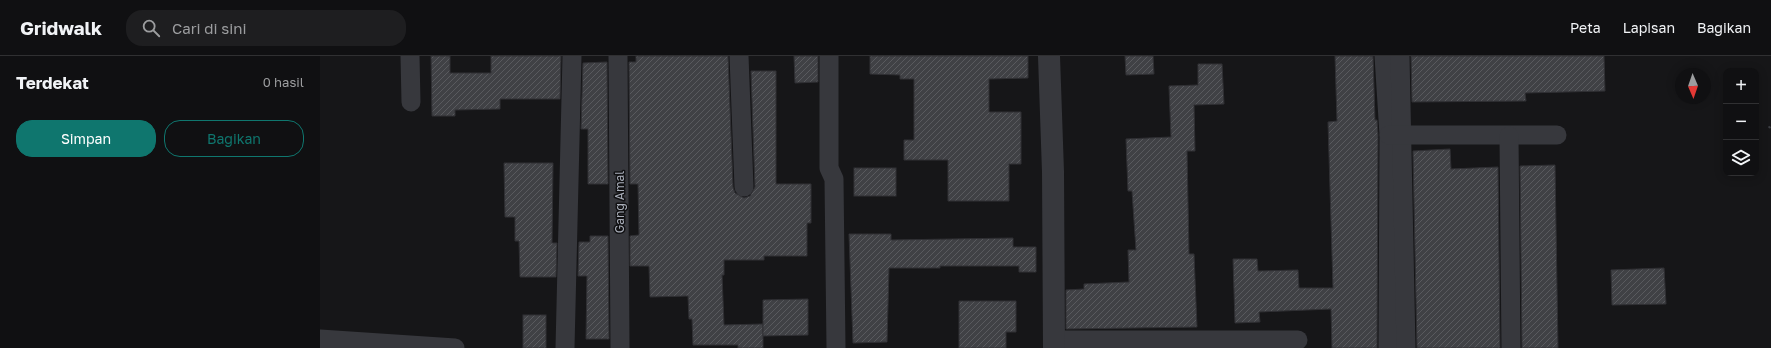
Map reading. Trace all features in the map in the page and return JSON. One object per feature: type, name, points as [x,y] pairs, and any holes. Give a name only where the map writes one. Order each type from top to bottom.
[{"type":"street","points":[[410,56],[411,102]]},
{"type":"street","points":[[565,348],[572,56]]},
{"type":"street","name":"Gang Amal","points":[[618,56],[620,348]]},
{"type":"street","points":[[739,56],[744,187]]},
{"type":"street","points":[[829,56],[828,168],[834,180],[836,348]]},
{"type":"street","points":[[1049,56],[1053,172],[1054,344],[1298,340]]},
{"type":"street","points":[[1384,56],[1395,135],[1406,348]]},
{"type":"street","points":[[1388,348],[1395,135],[1400,56]]},
{"type":"street","points":[[1395,135],[1557,135]]},
{"type":"street","points":[[1509,136],[1511,348]]},
{"type":"street","points":[[320,338],[455,348]]},
{"type":"building","points":[[431,56],[450,56],[450,73],[491,73],[491,56],[561,56],[560,99],[500,99],[500,109],[455,110],[455,116],[432,116]]},
{"type":"building","points":[[636,56],[728,56],[733,187],[735,193],[744,198],[750,196],[755,187],[751,71],[776,71],[776,184],[811,184],[811,223],[807,223],[807,256],[764,256],[764,260],[724,260],[724,275],[722,275],[724,325],[763,324],[763,348],[738,348],[738,345],[693,345],[692,319],[689,319],[688,296],[650,297],[649,266],[630,266],[630,236],[639,235],[638,184],[630,184],[629,62],[636,62]]},
{"type":"building","points":[[794,56],[818,56],[818,82],[795,83]]},
{"type":"building","points":[[870,56],[1028,56],[1028,78],[989,79],[989,112],[1021,112],[1021,164],[1009,164],[1009,201],[948,201],[948,160],[904,160],[904,140],[914,140],[914,79],[900,79],[900,75],[870,74]]},
{"type":"building","points":[[1125,56],[1153,56],[1154,74],[1126,75]]},
{"type":"building","points":[[1335,56],[1373,56],[1375,120],[1377,120],[1378,135],[1377,348],[1332,348],[1331,309],[1259,312],[1260,322],[1235,323],[1233,259],[1257,259],[1258,271],[1298,270],[1299,288],[1333,288],[1328,122],[1337,121]]},
{"type":"building","points":[[1411,56],[1604,56],[1605,91],[1525,93],[1526,101],[1412,102]]},
{"type":"building","points":[[607,62],[608,184],[588,184],[588,129],[581,129],[583,63]]},
{"type":"building","points":[[1198,64],[1222,64],[1224,104],[1194,105],[1195,151],[1187,151],[1189,254],[1194,254],[1197,327],[1066,329],[1066,290],[1084,289],[1084,284],[1129,282],[1128,250],[1136,250],[1132,191],[1128,191],[1126,139],[1171,137],[1169,86],[1198,85]]},
{"type":"building","points":[[1450,149],[1451,169],[1498,167],[1500,348],[1417,348],[1413,151]]},
{"type":"building","points":[[504,163],[553,163],[552,243],[557,243],[556,277],[520,277],[519,241],[515,241],[515,217],[505,217]]},
{"type":"building","points":[[1555,165],[1558,348],[1522,348],[1520,166]]},
{"type":"building","points":[[854,168],[896,168],[896,196],[854,196]]},
{"type":"building","points":[[849,234],[891,234],[891,240],[1013,238],[1013,247],[1036,247],[1036,272],[1019,272],[1019,266],[940,266],[940,268],[889,268],[887,342],[853,343]]},
{"type":"building","points":[[590,236],[608,236],[609,339],[586,339],[587,276],[578,276],[579,242],[590,242]]},
{"type":"building","points":[[1664,268],[1666,304],[1612,305],[1611,270]]},
{"type":"building","points":[[808,299],[808,335],[763,336],[763,300]]},
{"type":"building","points":[[959,301],[1016,301],[1016,332],[1006,332],[1006,348],[959,348]]},
{"type":"building","points":[[523,315],[546,315],[546,348],[523,348]]}]
